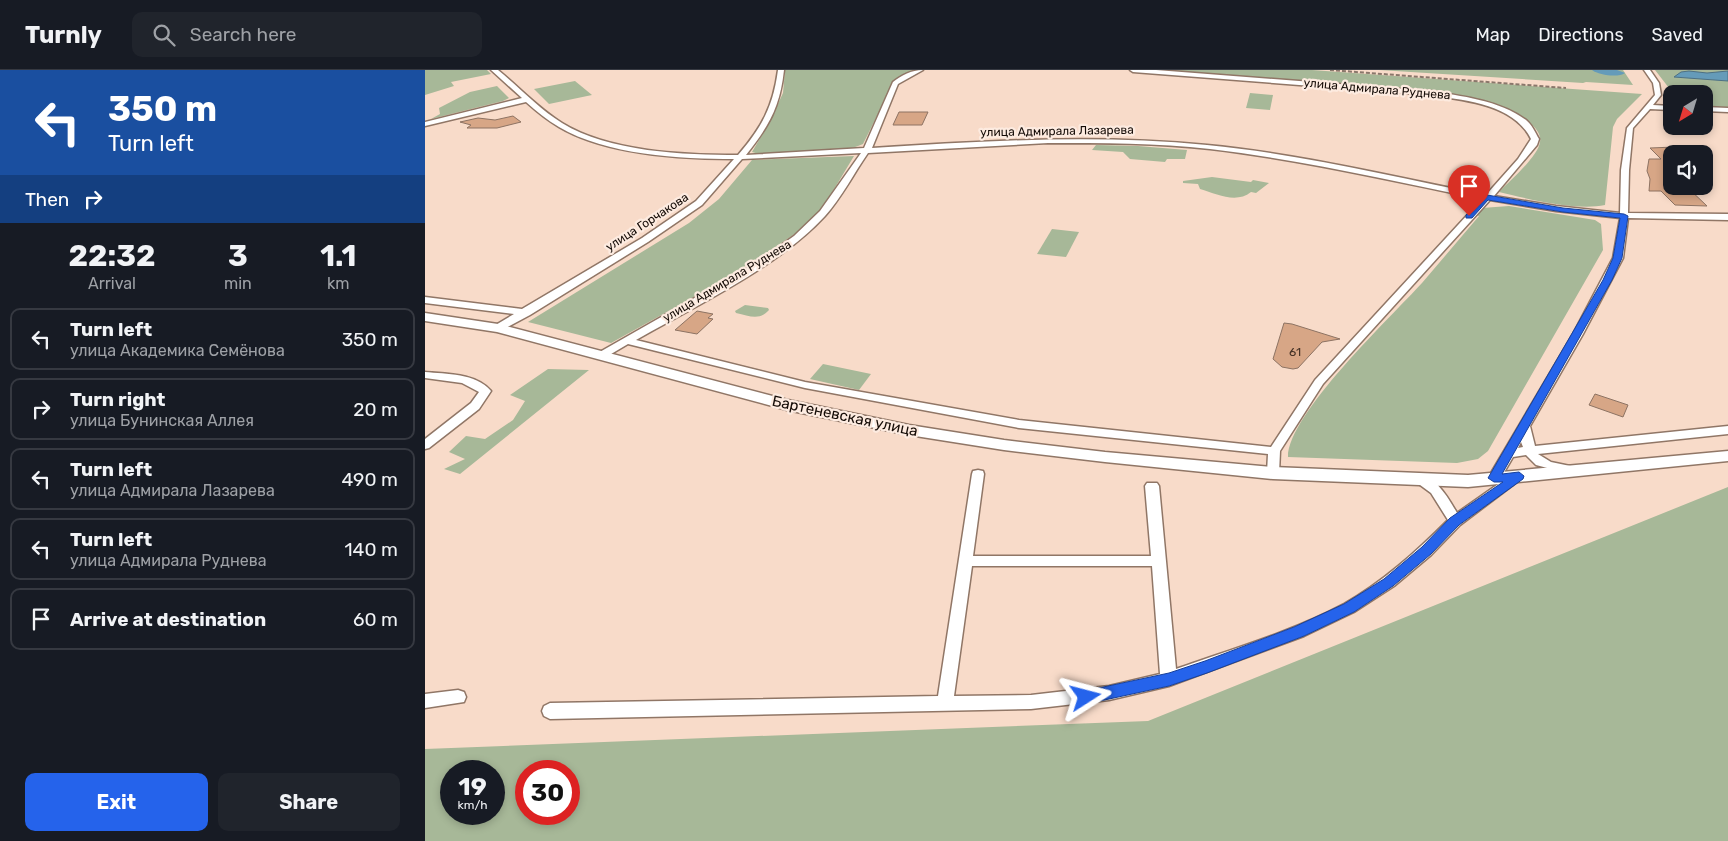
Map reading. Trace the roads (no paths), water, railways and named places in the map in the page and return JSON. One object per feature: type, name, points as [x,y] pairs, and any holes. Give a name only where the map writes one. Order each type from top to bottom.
[{"type":"main road","name":"Бартеневская улица","points":[[425,317],[498,328],[787,405],[909,430],[1004,445],[1105,457],[1273,473],[1468,481],[1728,456]]},
{"type":"street","name":"улица Адмирала Лазарева","points":[[494,70],[553,121],[587,136],[640,150],[739,157],[1076,140],[1166,143],[1290,158],[1563,210],[1624,216],[1728,218]]},
{"type":"street","name":"улица Горчакова","points":[[498,328],[526,313],[693,209],[739,157],[769,116],[778,95],[781,70]]},
{"type":"street","name":"улица Адмирала Руднева","points":[[602,356],[759,265],[797,238],[823,213],[866,151],[895,83],[903,77],[920,70]]},
{"type":"street","name":"улица Адмирала Руднева","points":[[1133,70],[1429,92],[1487,104],[1523,121],[1534,134],[1533,145],[1521,161],[1319,382],[1274,451]]},
{"type":"street","points":[[1494,478],[1578,334],[1617,258],[1624,216],[1625,170],[1630,128],[1658,95],[1656,82],[1648,72]]},
{"type":"street","points":[[425,124],[528,99]]},
{"type":"street","points":[[1648,107],[1663,108]]},
{"type":"street","points":[[1713,109],[1728,110]]},
{"type":"street","points":[[425,300],[526,313]]},
{"type":"street","points":[[628,340],[805,385],[1019,424],[1274,451],[1273,473]]},
{"type":"street","points":[[425,374],[470,382],[481,386],[485,391],[475,406],[425,445]]},
{"type":"street","points":[[1524,428],[1534,439],[1554,449]]},
{"type":"street","points":[[1524,428],[1529,451],[1536,460],[1577,472]]},
{"type":"street","points":[[1509,452],[1554,449],[1728,430]]},
{"type":"street","points":[[945,704],[978,474]]},
{"type":"street","points":[[550,711],[945,704],[1061,700],[1109,693],[1169,679],[1269,644],[1349,608],[1403,571],[1426,551],[1455,521],[1519,476]]},
{"type":"street","points":[[1418,480],[1437,490],[1455,521]]},
{"type":"street","points":[[1152,486],[1169,679]]},
{"type":"street","points":[[965,561],[1158,561]]},
{"type":"street","points":[[425,701],[458,697]]},
{"type":"water","points":[[1728,71],[1728,81],[1674,77],[1681,72],[1707,73]]},
{"type":"waterway","points":[[1596,70],[1621,73]]},
{"type":"railway","points":[[1330,70],[1566,88]]}]
